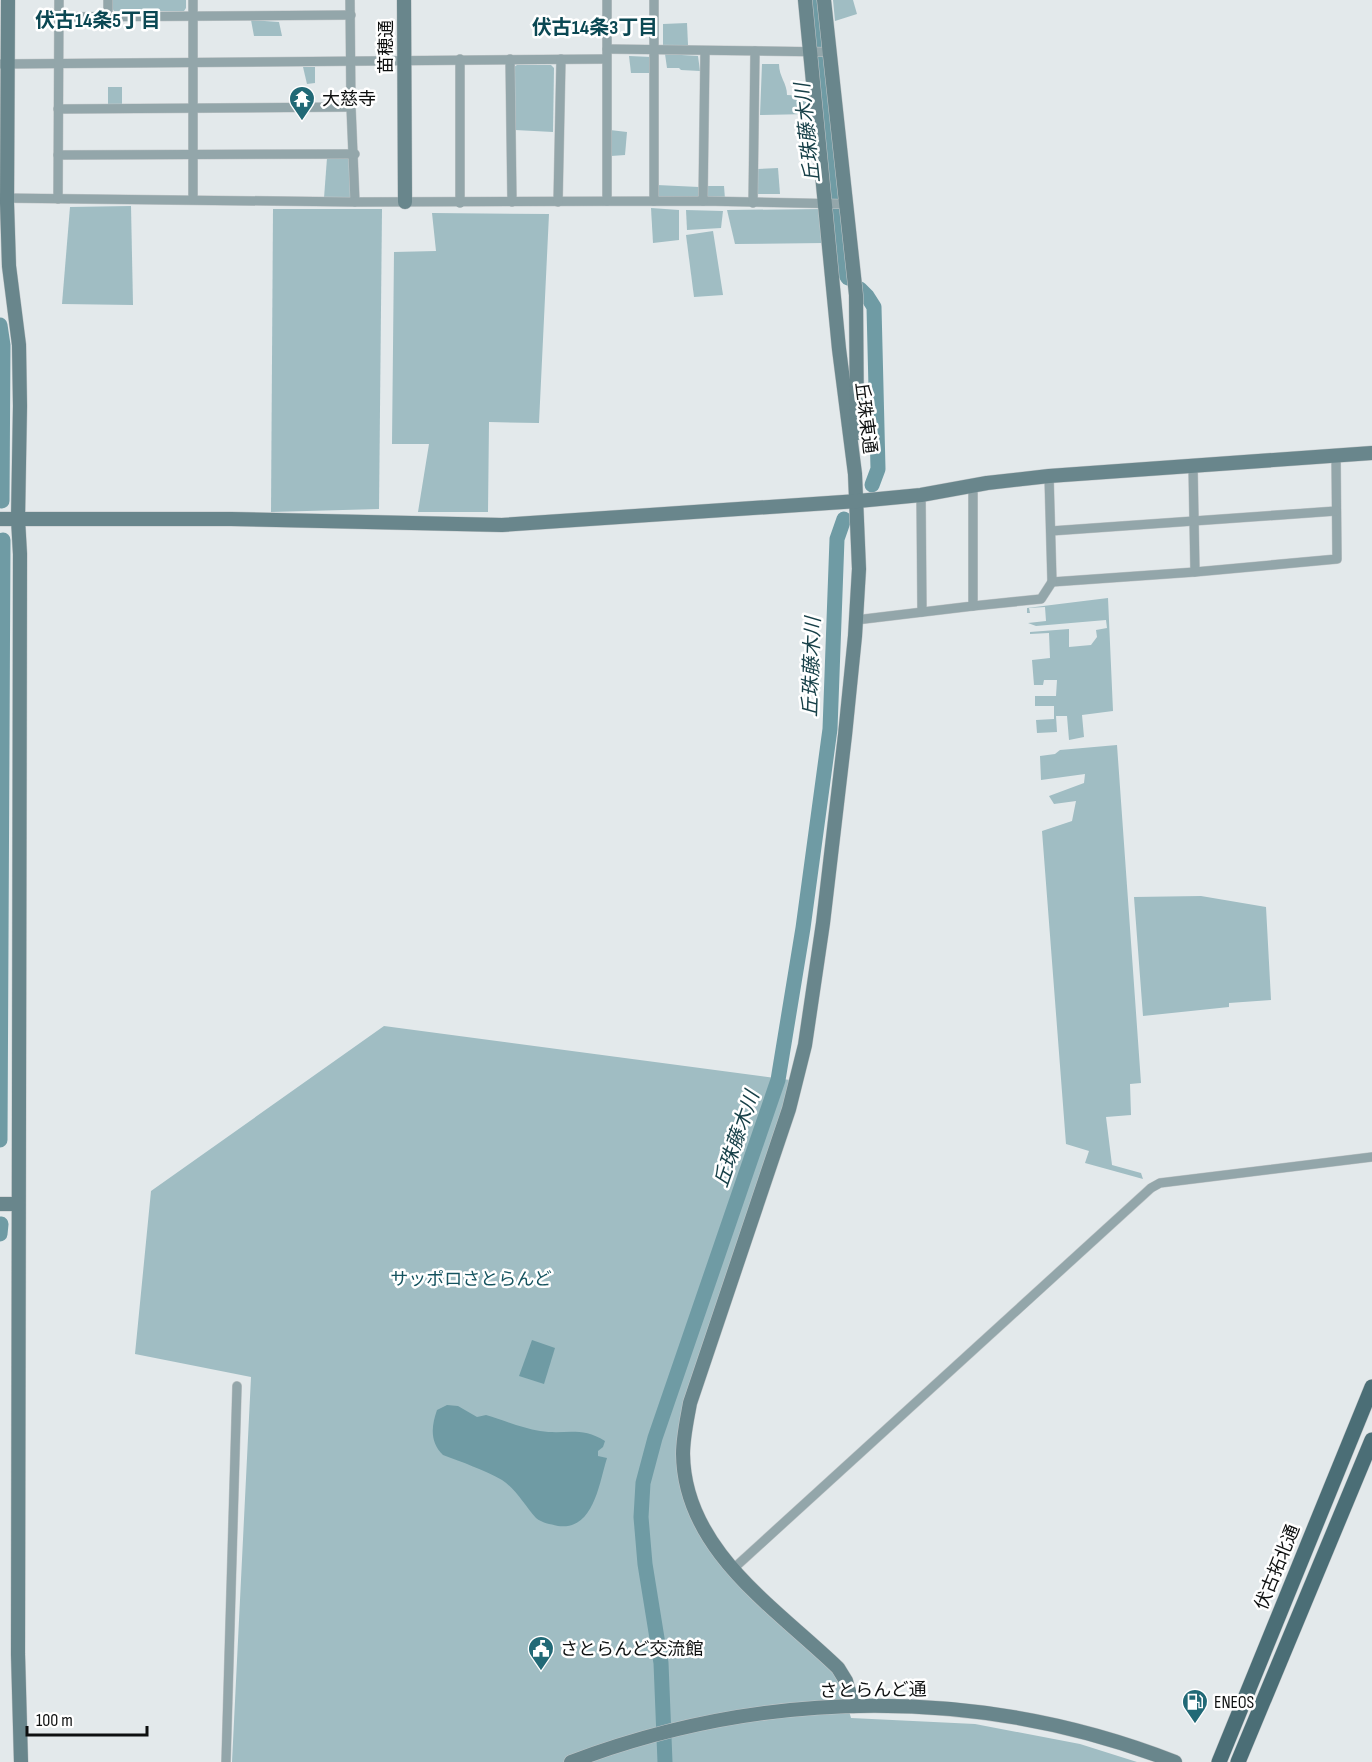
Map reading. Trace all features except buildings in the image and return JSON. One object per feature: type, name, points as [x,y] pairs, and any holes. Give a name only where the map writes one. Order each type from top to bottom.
[{"type":"main road","name":"伏古拓北通","points":[[1219,1762],[1372,1387]]},
{"type":"main road","points":[[1238,1762],[1372,1440]]},
{"type":"street","points":[[8,0],[4,64],[4,198],[9,266],[19,345],[20,406],[18,519],[20,554],[18,1654],[21,1762]]},
{"type":"street","points":[[58,199],[59,0]]},
{"type":"street","points":[[108,0],[108,18]]},
{"type":"street","points":[[193,200],[194,0]]},
{"type":"street","points":[[350,0],[355,202]]},
{"type":"street","name":"苗穂通","points":[[404,0],[405,202]]},
{"type":"street","points":[[607,0],[607,201]]},
{"type":"street","points":[[654,0],[654,201]]},
{"type":"street","name":"丘珠東通","points":[[805,0],[843,382],[855,474]]},
{"type":"street","name":"丘珠東通","points":[[824,0],[856,295],[855,474]]},
{"type":"street","points":[[58,17],[351,15]]},
{"type":"street","points":[[4,64],[561,59],[653,50],[829,52]]},
{"type":"street","points":[[703,201],[705,51]]},
{"type":"street","points":[[753,203],[755,51]]},
{"type":"street","points":[[460,59],[460,203]]},
{"type":"street","points":[[510,59],[512,202]]},
{"type":"street","points":[[558,202],[561,59]]},
{"type":"street","points":[[58,109],[351,107]]},
{"type":"street","points":[[58,155],[355,154]]},
{"type":"street","points":[[4,198],[460,203],[703,201],[846,204]]},
{"type":"street","points":[[0,519],[231,519],[502,525],[858,501],[921,495],[1049,476],[1372,453]]},
{"type":"street","points":[[1052,582],[1337,559],[1336,456]]},
{"type":"street","points":[[1193,466],[1195,572]]},
{"type":"street","points":[[853,1706],[846,1681],[838,1668],[733,1569],[706,1534],[691,1501],[683,1455],[690,1403],[801,1067],[823,923],[856,620],[859,568],[858,501],[855,474]]},
{"type":"street","points":[[856,620],[1041,599],[1052,582],[1049,476]]},
{"type":"street","points":[[973,486],[973,606]]},
{"type":"street","points":[[921,495],[922,612]]},
{"type":"street","points":[[1051,531],[1336,511]]},
{"type":"street","points":[[733,1569],[1160,1182],[1372,1157]]},
{"type":"street","points":[[0,1204],[18,1204]]},
{"type":"street","points":[[226,1762],[237,1386]]},
{"type":"street","name":"さとらんど通","points":[[572,1762],[682,1728],[783,1711],[896,1705],[999,1714],[1103,1737],[1175,1762]]},
{"type":"green space","points":[[112,0],[186,0],[186,8],[184,11],[114,11]]},
{"type":"green space","points":[[833,0],[853,0],[857,14],[835,21]]},
{"type":"green space","points":[[251,20],[279,22],[282,36],[254,36]]},
{"type":"green space","points":[[687,23],[688,45],[663,45],[663,24]]},
{"type":"green space","points":[[665,54],[698,56],[700,71],[667,68]]},
{"type":"green space","points":[[629,56],[651,57],[651,73],[631,73]]},
{"type":"green space","points":[[762,64],[779,64],[787,95],[808,96],[809,114],[760,115]]},
{"type":"green space","points":[[517,65],[551,65],[554,68],[553,132],[515,130],[514,67]]},
{"type":"green space","points":[[303,67],[315,67],[315,83],[307,84]]},
{"type":"green space","points":[[108,87],[122,87],[122,105],[108,105]]},
{"type":"green space","points":[[610,130],[627,132],[625,155],[611,156]]},
{"type":"green space","points":[[327,158],[349,159],[352,198],[324,198]]},
{"type":"green space","points":[[778,168],[780,194],[756,194],[757,169]]},
{"type":"green space","points":[[657,185],[699,187],[698,199],[657,198]]},
{"type":"green space","points":[[708,186],[724,186],[725,199],[708,199]]},
{"type":"green space","points":[[131,206],[133,305],[62,304],[70,207]]},
{"type":"green space","points":[[651,208],[679,210],[679,240],[653,243]]},
{"type":"green space","points":[[273,209],[382,209],[379,509],[271,512]]},
{"type":"green space","points":[[822,209],[824,243],[735,244],[727,210]]},
{"type":"green space","points":[[686,210],[723,211],[721,228],[687,230]]},
{"type":"green space","points":[[432,213],[549,214],[539,423],[489,422],[488,512],[418,512],[429,444],[392,444],[394,252],[436,251]]},
{"type":"green space","points":[[713,231],[723,295],[694,297],[686,235]]},
{"type":"green space","points":[[1108,598],[1113,711],[1082,715],[1084,737],[1069,740],[1067,716],[1056,716],[1057,732],[1037,733],[1036,720],[1054,719],[1054,706],[1035,706],[1035,696],[1056,696],[1057,680],[1044,680],[1043,685],[1034,685],[1032,660],[1050,658],[1049,633],[1030,634],[1030,632],[1069,629],[1069,647],[1091,645],[1097,637],[1096,630],[1107,628],[1106,620],[1036,626],[1028,623],[1046,621],[1045,607],[1029,608],[1030,613],[1027,613],[1027,608]]},
{"type":"green space","points":[[1117,745],[1141,1083],[1130,1084],[1131,1115],[1106,1117],[1112,1165],[1141,1173],[1143,1179],[1085,1163],[1089,1151],[1066,1144],[1042,831],[1072,821],[1076,801],[1054,804],[1049,796],[1084,783],[1085,774],[1041,780],[1040,756],[1055,754],[1060,750]]},
{"type":"green space","points":[[1201,896],[1266,907],[1271,1000],[1229,1003],[1229,1007],[1143,1016],[1134,897]]},
{"type":"green space","name":"サッポロさとらんど","points":[[384,1026],[790,1080],[792,1084],[680,1425],[696,1526],[714,1556],[830,1668],[843,1690],[851,1718],[975,1724],[1080,1744],[1137,1762],[232,1762],[251,1377],[135,1354],[151,1191]]},
{"type":"shaded area","points":[[532,1340],[555,1348],[544,1384],[519,1376]]},
{"type":"shaded area","points":[[447,1405],[458,1406],[477,1417],[486,1415],[540,1431],[580,1432],[605,1441],[603,1447],[598,1451],[598,1456],[607,1458],[593,1503],[587,1513],[580,1521],[570,1526],[543,1522],[536,1518],[502,1480],[443,1455],[434,1440],[433,1428],[437,1410]]},
{"type":"waterway","name":"丘珠藤木川","points":[[815,0],[820,44]]},
{"type":"waterway","name":"丘珠藤木川","points":[[821,62],[835,200]]},
{"type":"waterway","name":"丘珠藤木川","points":[[837,213],[843,270],[848,278]]},
{"type":"waterway","name":"丘珠藤木川","points":[[860,289],[874,307],[878,469],[872,485]]},
{"type":"waterway","points":[[0,325],[3,345],[2,501]]},
{"type":"waterway","name":"丘珠藤木川","points":[[665,1762],[661,1663],[645,1564],[641,1517],[643,1483],[655,1438],[778,1080],[803,928],[830,729],[837,539],[844,519]]},
{"type":"waterway","points":[[0,1140],[3,540]]},
{"type":"waterway","points":[[0,1234],[1,1224]]},
{"type":"place","name":"大慈寺","points":[[302,122]]},
{"type":"place","name":"さとらんど交流館","points":[[541,1672]]},
{"type":"place","name":"ENEOS","points":[[1195,1725]]},
{"type":"district","name":"伏古14条5丁目","points":[[98,20]]},
{"type":"district","name":"伏古14条3丁目","points":[[595,27]]}]
